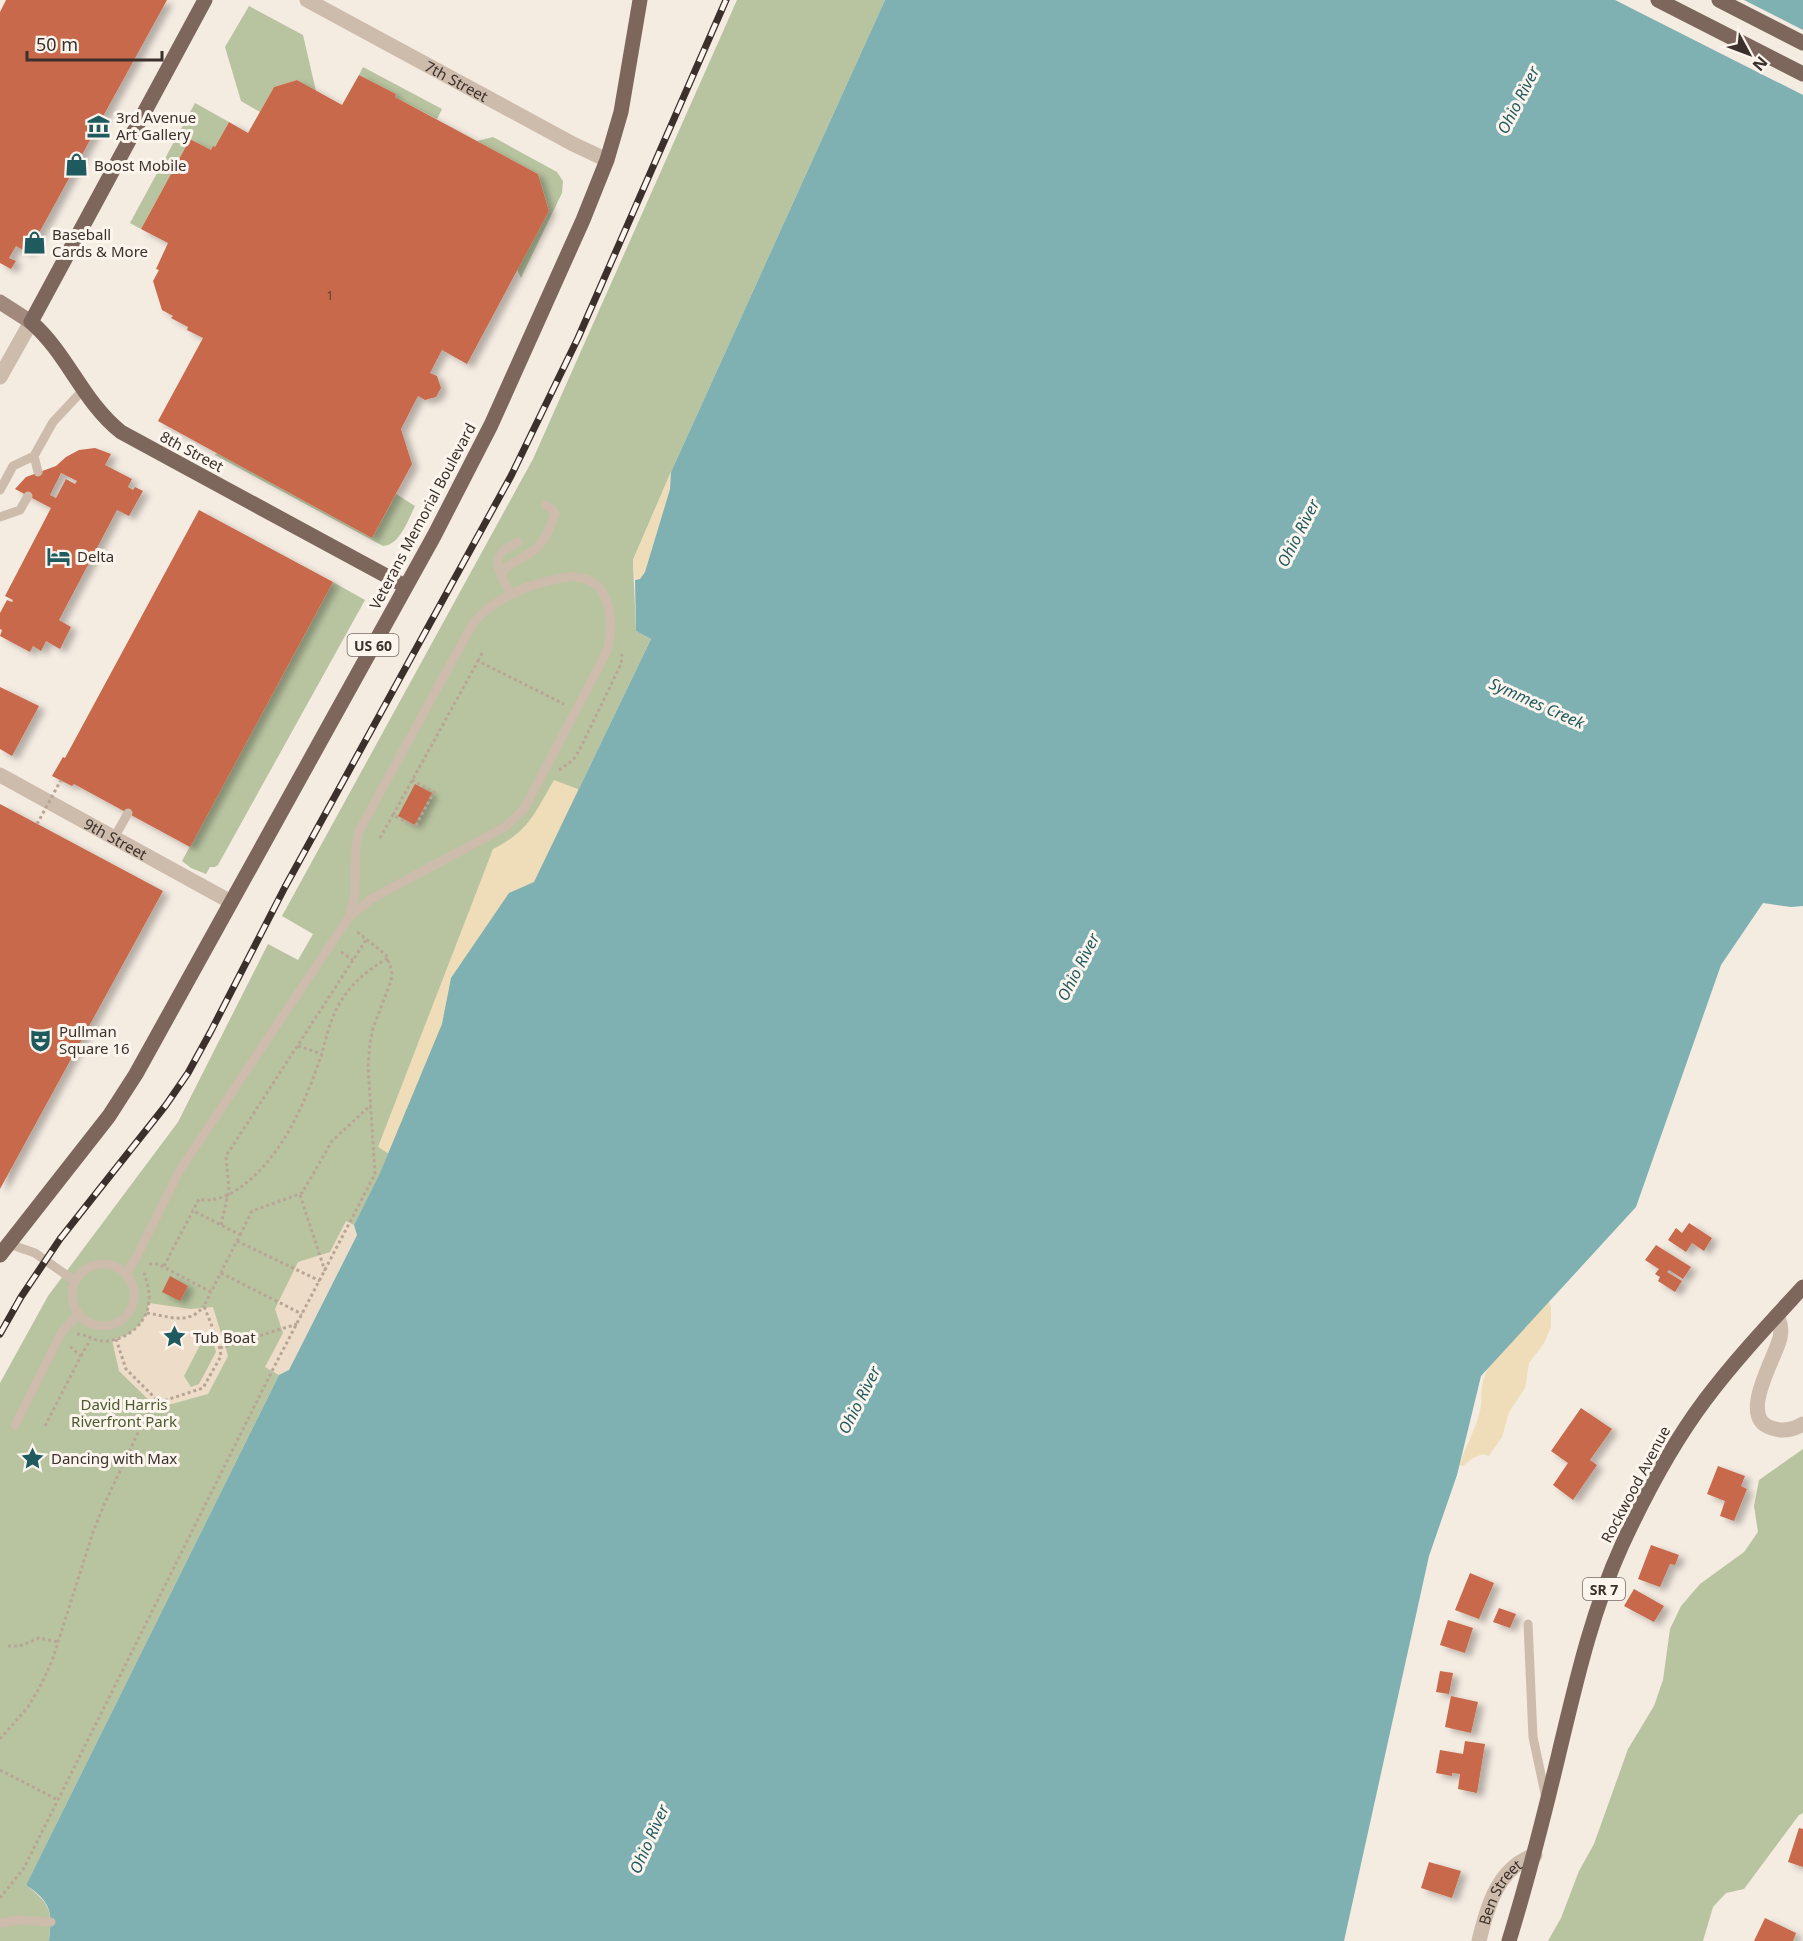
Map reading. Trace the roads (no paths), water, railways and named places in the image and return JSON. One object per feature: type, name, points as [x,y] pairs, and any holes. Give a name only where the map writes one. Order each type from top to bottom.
[{"type":"main road","points":[[31,322],[205,0]]},
{"type":"main road","name":"Veterans Memorial Boulevard","points":[[3,1247],[123,1096],[456,496],[491,425],[607,160],[621,112],[640,0]]},
{"type":"main road","points":[[1658,0],[1803,74]]},
{"type":"main road","points":[[1719,0],[1803,43]]},
{"type":"main road","name":"8th Street","points":[[0,302],[31,322],[54,348],[94,406],[121,432],[405,586]]},
{"type":"main road","name":"Rockwood Avenue","points":[[1509,1941],[1534,1855],[1584,1650],[1600,1598],[1626,1536],[1659,1472],[1704,1401],[1731,1366],[1803,1287]]},
{"type":"street","name":"7th Street","points":[[307,0],[573,144],[607,160]]},
{"type":"street","points":[[0,376],[31,322]]},
{"type":"street","name":"9th Street","points":[[0,775],[231,902]]},
{"type":"street","points":[[1777,1315],[1781,1327],[1780,1337],[1763,1381],[1757,1403],[1757,1413],[1761,1422],[1777,1430],[1789,1430],[1803,1424]]},
{"type":"street","name":"Ben Street","points":[[1479,1941],[1499,1882],[1510,1868],[1522,1859],[1534,1855]]},
{"type":"lane","points":[[0,490],[13,466],[34,456],[53,422],[83,390]]},
{"type":"lane","points":[[34,456],[38,472]]},
{"type":"lane","points":[[0,517],[20,510],[28,496]]},
{"type":"lane","points":[[501,573],[539,546],[555,514],[546,505]]},
{"type":"lane","points":[[511,594],[501,573],[498,560],[500,554],[518,542]]},
{"type":"lane","points":[[126,1273],[134,1262],[180,1170],[348,917],[355,895],[356,844],[359,831],[473,623],[488,607],[532,585],[575,577],[592,582],[606,598],[611,612],[611,635],[602,661],[524,809],[505,827],[371,899],[348,917]]},
{"type":"lane","points":[[114,838],[128,813]]},
{"type":"lane","points":[[3,1247],[35,1253],[75,1281]]},
{"type":"lane","points":[[99,1264],[116,1266],[126,1273],[132,1282],[135,1294],[128,1315],[119,1323],[108,1327],[86,1322],[78,1314],[73,1304],[72,1292],[75,1281],[83,1272],[99,1264]]},
{"type":"lane","points":[[15,1425],[61,1333],[78,1314]]},
{"type":"lane","points":[[1528,1624],[1533,1737],[1547,1803]]},
{"type":"lane","points":[[0,1923],[18,1920],[51,1922]]},
{"type":"water","points":[[885,0],[1803,0],[1803,906],[1791,907],[1763,903],[1721,965],[1636,1207],[1481,1376],[1457,1475],[1429,1556],[1344,1941],[49,1941],[48,1908],[41,1897],[26,1885],[279,1375],[289,1370],[357,1235],[354,1225],[380,1173],[442,1024],[451,978],[509,893],[534,882],[651,639],[636,631],[635,580],[640,579],[645,572],[670,489],[671,472]]},
{"type":"railway","points":[[0,1334],[21,1297],[60,1239],[166,1105],[188,1073],[211,1031],[285,887],[511,476],[578,338],[726,0]]},
{"type":"place","name":"3rd Avenue Art Gallery","points":[[98,126]]},
{"type":"place","name":"Boost Mobile","points":[[76,165]]},
{"type":"place","name":"Baseball Cards & More","points":[[34,243]]},
{"type":"place","name":"Delta","points":[[59,556]]},
{"type":"place","name":"Pullman Square 16","points":[[41,1040]]},
{"type":"place","name":"Tub Boat","points":[[175,1337]]},
{"type":"place","name":"Dancing with Max","points":[[33,1458]]},
{"type":"water label","name":"Ohio River","points":[[1518,100]]},
{"type":"water label","name":"Ohio River","points":[[1298,533]]},
{"type":"water label","name":"Symmes Creek","points":[[1537,703]]},
{"type":"water label","name":"Ohio River","points":[[1078,967]]},
{"type":"water label","name":"Ohio River","points":[[859,1400]]},
{"type":"water label","name":"Ohio River","points":[[649,1839]]},
{"type":"park label","name":"David Harris Riverfront Park","points":[[124,1412]]}]
